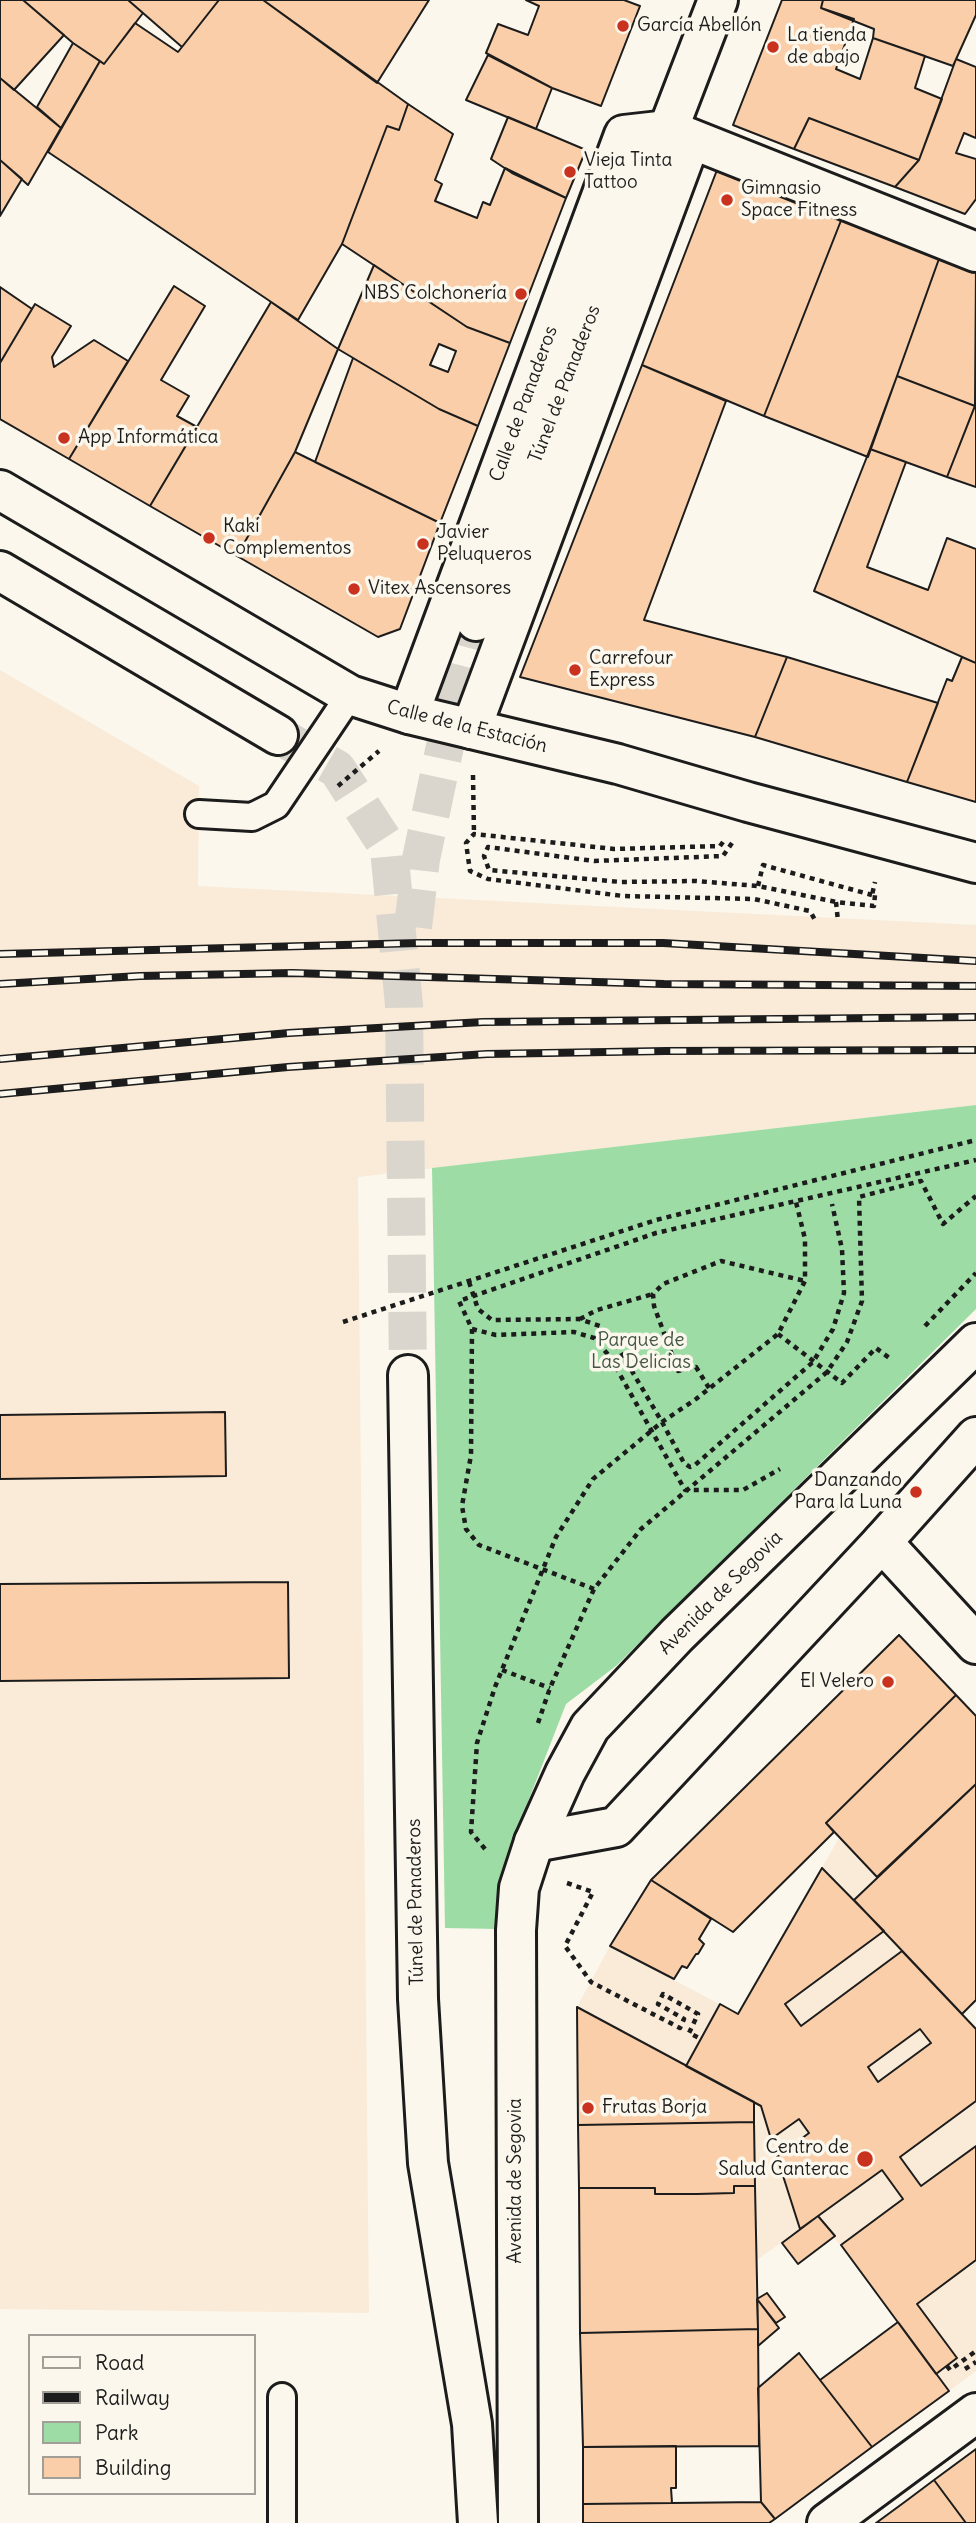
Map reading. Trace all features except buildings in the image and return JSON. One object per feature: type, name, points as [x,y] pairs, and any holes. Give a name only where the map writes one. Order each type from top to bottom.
[{"type":"street","points":[[471,729],[718,0]]},
{"type":"street","name":"Calle de Panaderos","points":[[409,714],[624,135],[671,138]]},
{"type":"street","points":[[671,138],[976,252]]},
{"type":"street","name":"Túnel de Panaderos","points":[[476,621],[671,138]]},
{"type":"street","name":"Calle de la Estación","points":[[0,490],[350,695],[409,714],[618,764],[976,863]]},
{"type":"street","points":[[0,571],[278,735]]},
{"type":"street","name":"Avenida de Segovia","points":[[518,2523],[516,1930],[519,1888],[529,1856],[565,1773],[590,1727],[687,1626],[976,1343]]},
{"type":"street","name":"Túnel de Panaderos","points":[[408,1376],[418,1999],[428,2163],[472,2424],[478,2523]]},
{"type":"street","points":[[529,1856],[616,1827],[882,1542],[976,1437]]},
{"type":"street","points":[[882,1542],[976,1643]]},
{"type":"street","points":[[827,2523],[976,2413]]},
{"type":"lane","points":[[199,814],[252,817],[276,805],[350,695]]},
{"type":"lane","points":[[282,2397],[282,2523]]},
{"type":"path","points":[[473,775],[474,834],[466,842],[470,871],[488,879],[623,896],[754,899],[810,911],[815,920]]},
{"type":"path","points":[[474,834],[614,849],[720,846],[727,834]]},
{"type":"path","points":[[737,837],[723,856],[594,860],[488,847],[484,856],[489,870],[621,882],[696,881],[758,886],[836,902],[874,906],[875,895],[763,865],[758,886]]},
{"type":"path","points":[[872,895],[877,874]]},
{"type":"path","points":[[836,902],[838,921]]},
{"type":"path","points":[[343,1322],[656,1220],[976,1140]]},
{"type":"path","points":[[594,1589],[479,1545],[466,1529],[462,1506],[471,1455],[472,1329],[459,1301],[656,1233],[976,1160]]},
{"type":"path","points":[[537,1727],[594,1589],[640,1530],[827,1372],[847,1342],[862,1301],[859,1197],[921,1181],[943,1224],[976,1196]]},
{"type":"path","points":[[701,2039],[591,1982],[565,1946],[593,1892],[529,1856],[492,1858],[471,1832],[477,1743],[542,1568],[556,1537],[593,1479],[662,1422],[778,1334],[805,1281],[805,1239],[796,1202]]},
{"type":"path","points":[[469,1282],[478,1309],[492,1320],[579,1319],[600,1326],[613,1339],[684,1463],[690,1467],[813,1362],[833,1329],[844,1293],[842,1249],[832,1204]]},
{"type":"path","points":[[579,1319],[597,1310],[653,1294],[663,1284],[721,1261],[805,1281]]},
{"type":"path","points":[[920,1331],[976,1273]]},
{"type":"path","points":[[653,1294],[654,1306],[678,1371],[696,1367],[709,1388]]},
{"type":"path","points":[[472,1329],[496,1335],[574,1332],[594,1338],[610,1357],[685,1490]]},
{"type":"path","points":[[778,1334],[842,1383],[876,1348],[892,1360]]},
{"type":"path","points":[[883,1370],[901,1351]]},
{"type":"path","points":[[685,1490],[743,1490],[787,1465]]},
{"type":"path","points":[[502,1670],[551,1688]]},
{"type":"path","points":[[680,2028],[684,2019],[658,2004],[663,1994],[698,2014],[689,2033]]},
{"type":"path","points":[[947,2366],[950,2370],[976,2351]]},
{"type":"shaded area","points":[[0,670],[199,786],[198,886],[976,925],[976,1105],[358,1177],[369,2313],[0,2309]]},
{"type":"shaded area","name":"Centro de Salud Canterac","points":[[839,1838],[877,1877],[854,1901],[976,2029],[976,2371],[949,2391],[818,2216],[757,2260],[754,2102],[577,2007],[610,1946],[738,2014]]},
{"type":"green space","name":"Parque de Las Delicias","points":[[976,1105],[976,1309],[616,1666],[566,1704],[508,1853],[497,1929],[445,1928],[432,1168]]},
{"type":"tunnel","points":[[413,927],[421,859],[454,704],[476,621]]},
{"type":"tunnel","points":[[278,735],[337,769],[389,849],[404,1005],[408,1375]]},
{"type":"railway","points":[[0,954],[419,943],[663,943],[976,961]]},
{"type":"railway","points":[[0,984],[140,976],[292,973],[664,984],[976,986]]},
{"type":"railway","points":[[0,1059],[289,1033],[483,1022],[976,1017]]},
{"type":"railway","points":[[0,1094],[288,1067],[487,1054],[976,1050]]},
{"type":"place","name":"García Abellón","points":[[623,26]]},
{"type":"place","name":"La tienda de abajo","points":[[773,47]]},
{"type":"place","name":"Vieja Tinta Tattoo","points":[[570,172]]},
{"type":"place","name":"Gimnasio Space Fitness","points":[[727,200]]},
{"type":"place","name":"NBS Colchonería","points":[[521,294]]},
{"type":"place","name":"App Informática","points":[[64,438]]},
{"type":"place","name":"Kaki Complementos","points":[[209,538]]},
{"type":"place","name":"Javier Peluqueros","points":[[423,544]]},
{"type":"place","name":"Vitex Ascensores","points":[[354,589]]},
{"type":"place","name":"Carrefour Express","points":[[575,670]]},
{"type":"place","name":"Danzando Para la Luna","points":[[916,1492]]},
{"type":"place","name":"El Velero","points":[[888,1682]]},
{"type":"place","name":"Frutas Borja","points":[[588,2108]]},
{"type":"place","name":"Centro de Salud Canterac","points":[[865,2159]]}]
